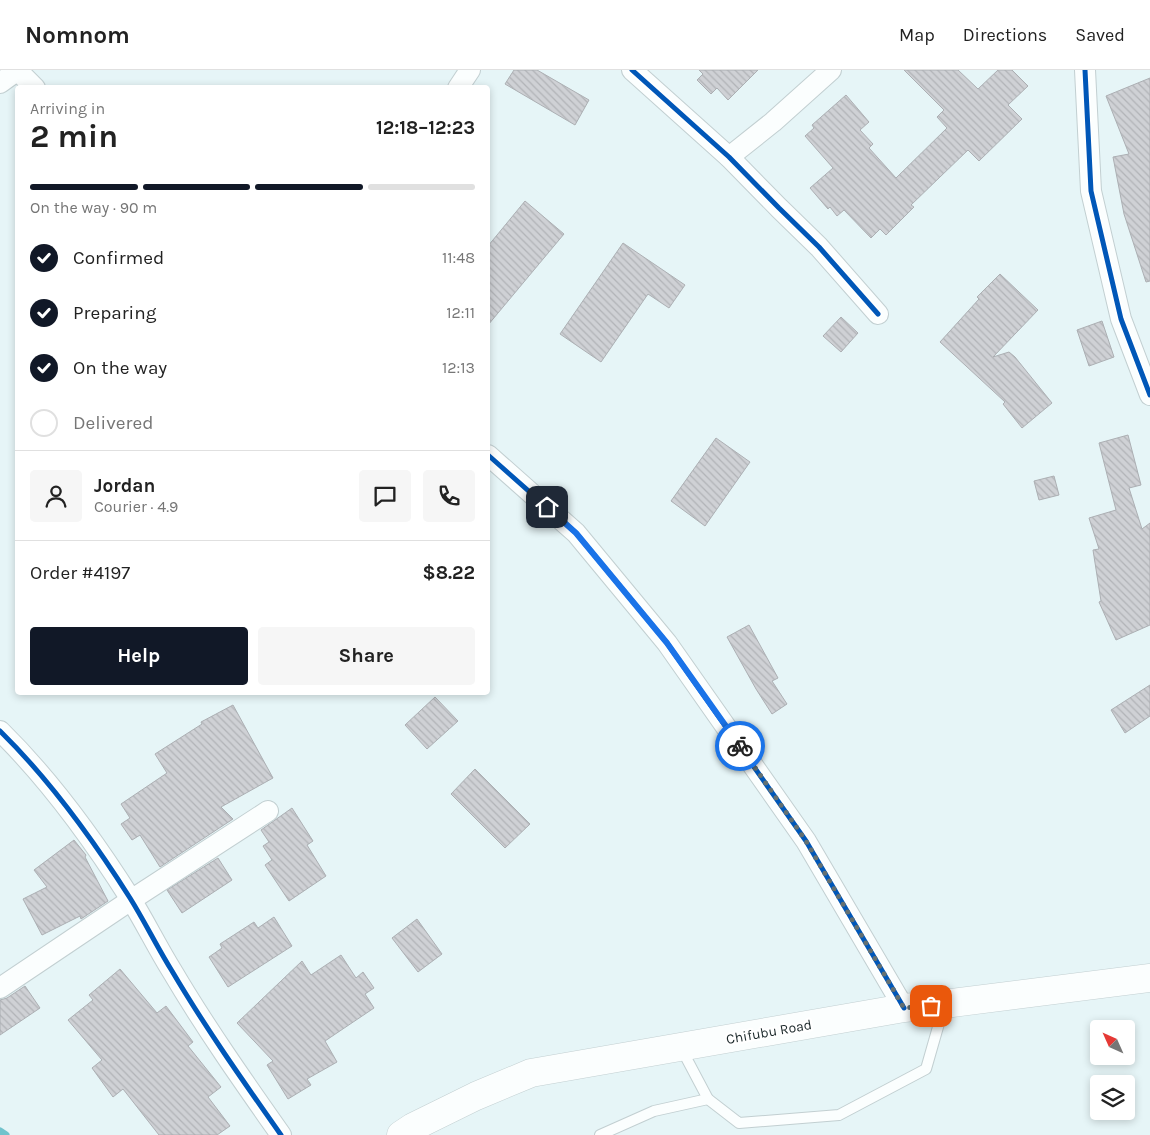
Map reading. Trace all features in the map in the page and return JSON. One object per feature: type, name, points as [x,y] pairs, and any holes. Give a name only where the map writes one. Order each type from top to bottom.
[{"type":"main road","name":"Chifubu Road","points":[[401,1135],[413,1127],[476,1096],[531,1073],[904,1008],[1150,978]]},
{"type":"street","points":[[0,83],[17,70],[32,85]]},
{"type":"street","points":[[460,85],[470,70]]},
{"type":"street","points":[[632,70],[729,157],[819,247],[878,314]]},
{"type":"street","points":[[729,157],[773,122],[831,70]]},
{"type":"street","points":[[1085,70],[1091,191],[1121,320],[1150,395]]},
{"type":"street","points":[[490,457],[576,533],[667,643],[806,841],[904,1008]]},
{"type":"street","points":[[0,731],[36,768],[89,836],[131,900],[172,971],[219,1045],[281,1135]]},
{"type":"street","points":[[0,988],[268,811]]},
{"type":"lane","points":[[680,1047],[708,1099],[739,1123],[839,1115],[926,1069],[944,1004]]},
{"type":"lane","points":[[600,1135],[654,1111],[708,1099]]},
{"type":"building","points":[[514,70],[537,70],[589,100],[575,125],[505,84]]},
{"type":"building","points":[[699,70],[758,70],[728,100],[717,88],[711,94],[697,80],[703,74]]},
{"type":"building","points":[[904,70],[958,70],[978,89],[998,70],[1012,70],[1028,86],[1008,105],[1022,119],[979,161],[968,150],[911,205],[914,207],[886,235],[880,229],[871,238],[844,210],[837,216],[830,207],[828,209],[810,188],[833,168],[805,136],[814,128],[812,125],[846,95],[869,122],[860,130],[873,144],[869,148],[896,178],[947,128],[937,117],[944,110]]},
{"type":"building","points":[[1150,78],[1150,281],[1146,282],[1124,214],[1113,157],[1129,154],[1106,96]]},
{"type":"building","points":[[525,201],[564,234],[490,323],[490,244]]},
{"type":"building","points":[[623,243],[685,285],[669,308],[648,294],[601,362],[560,334]]},
{"type":"building","points":[[1000,274],[1038,310],[993,357],[1009,352],[1052,403],[1022,428],[1003,404],[1005,402],[940,342],[979,299],[977,297]]},
{"type":"building","points":[[841,317],[858,333],[841,352],[823,336]]},
{"type":"building","points":[[1102,321],[1114,357],[1089,366],[1077,330]]},
{"type":"building","points":[[1128,435],[1141,485],[1129,488],[1142,529],[1150,523],[1150,625],[1116,640],[1099,602],[1101,601],[1093,550],[1099,549],[1089,518],[1116,510],[1099,443]]},
{"type":"building","points":[[716,438],[750,462],[705,526],[671,501]]},
{"type":"building","points":[[1054,476],[1059,495],[1039,500],[1034,481]]},
{"type":"building","points":[[749,625],[778,678],[772,681],[787,704],[772,714],[727,637]]},
{"type":"building","points":[[1150,685],[1150,716],[1125,733],[1111,710]]},
{"type":"building","points":[[435,697],[458,721],[427,749],[405,725]]},
{"type":"building","points":[[233,705],[273,778],[221,807],[233,819],[160,867],[140,835],[132,840],[121,824],[130,818],[121,804],[167,773],[155,754],[202,724],[201,722]]},
{"type":"building","points":[[475,769],[530,824],[505,848],[451,794]]},
{"type":"building","points":[[292,808],[313,841],[307,845],[326,876],[289,901],[265,865],[272,860],[263,846],[269,842],[261,830]]},
{"type":"building","points":[[74,840],[86,855],[85,857],[108,901],[81,919],[80,916],[42,935],[23,899],[47,887],[34,870]]},
{"type":"building","points":[[218,858],[232,880],[182,913],[167,890]]},
{"type":"building","points":[[274,917],[292,946],[228,987],[209,957],[222,948],[220,944],[254,922],[258,928]]},
{"type":"building","points":[[417,919],[442,954],[418,972],[392,938]]},
{"type":"building","points":[[341,955],[356,978],[363,972],[374,988],[365,994],[374,1008],[325,1041],[337,1062],[307,1079],[311,1085],[288,1099],[267,1065],[273,1061],[237,1023],[302,961],[311,975]]},
{"type":"building","points":[[120,969],[157,1013],[166,1006],[193,1042],[188,1046],[221,1087],[208,1097],[230,1126],[217,1135],[159,1135],[123,1089],[113,1097],[92,1068],[102,1060],[68,1020],[93,1000],[89,995]]},
{"type":"building","points":[[25,986],[40,1008],[0,1035],[0,1000],[7,998]]},
{"type":"waterway","points":[[0,1131],[6,1135]]},
{"type":"cycle path","points":[[632,70],[729,157],[819,247],[878,314]]},
{"type":"cycle path","points":[[1085,70],[1091,191],[1121,319],[1150,395]]},
{"type":"cycle path","points":[[490,457],[576,533],[667,643],[806,841],[904,1008]]},
{"type":"cycle path","points":[[0,731],[54,790],[101,854],[130,898],[198,1013],[281,1135]]},
{"type":"way so far","points":[[740,746],[806,841],[904,1008],[931,1006]]},
{"type":"route","points":[[547,507],[576,533],[667,643],[740,746]]}]
